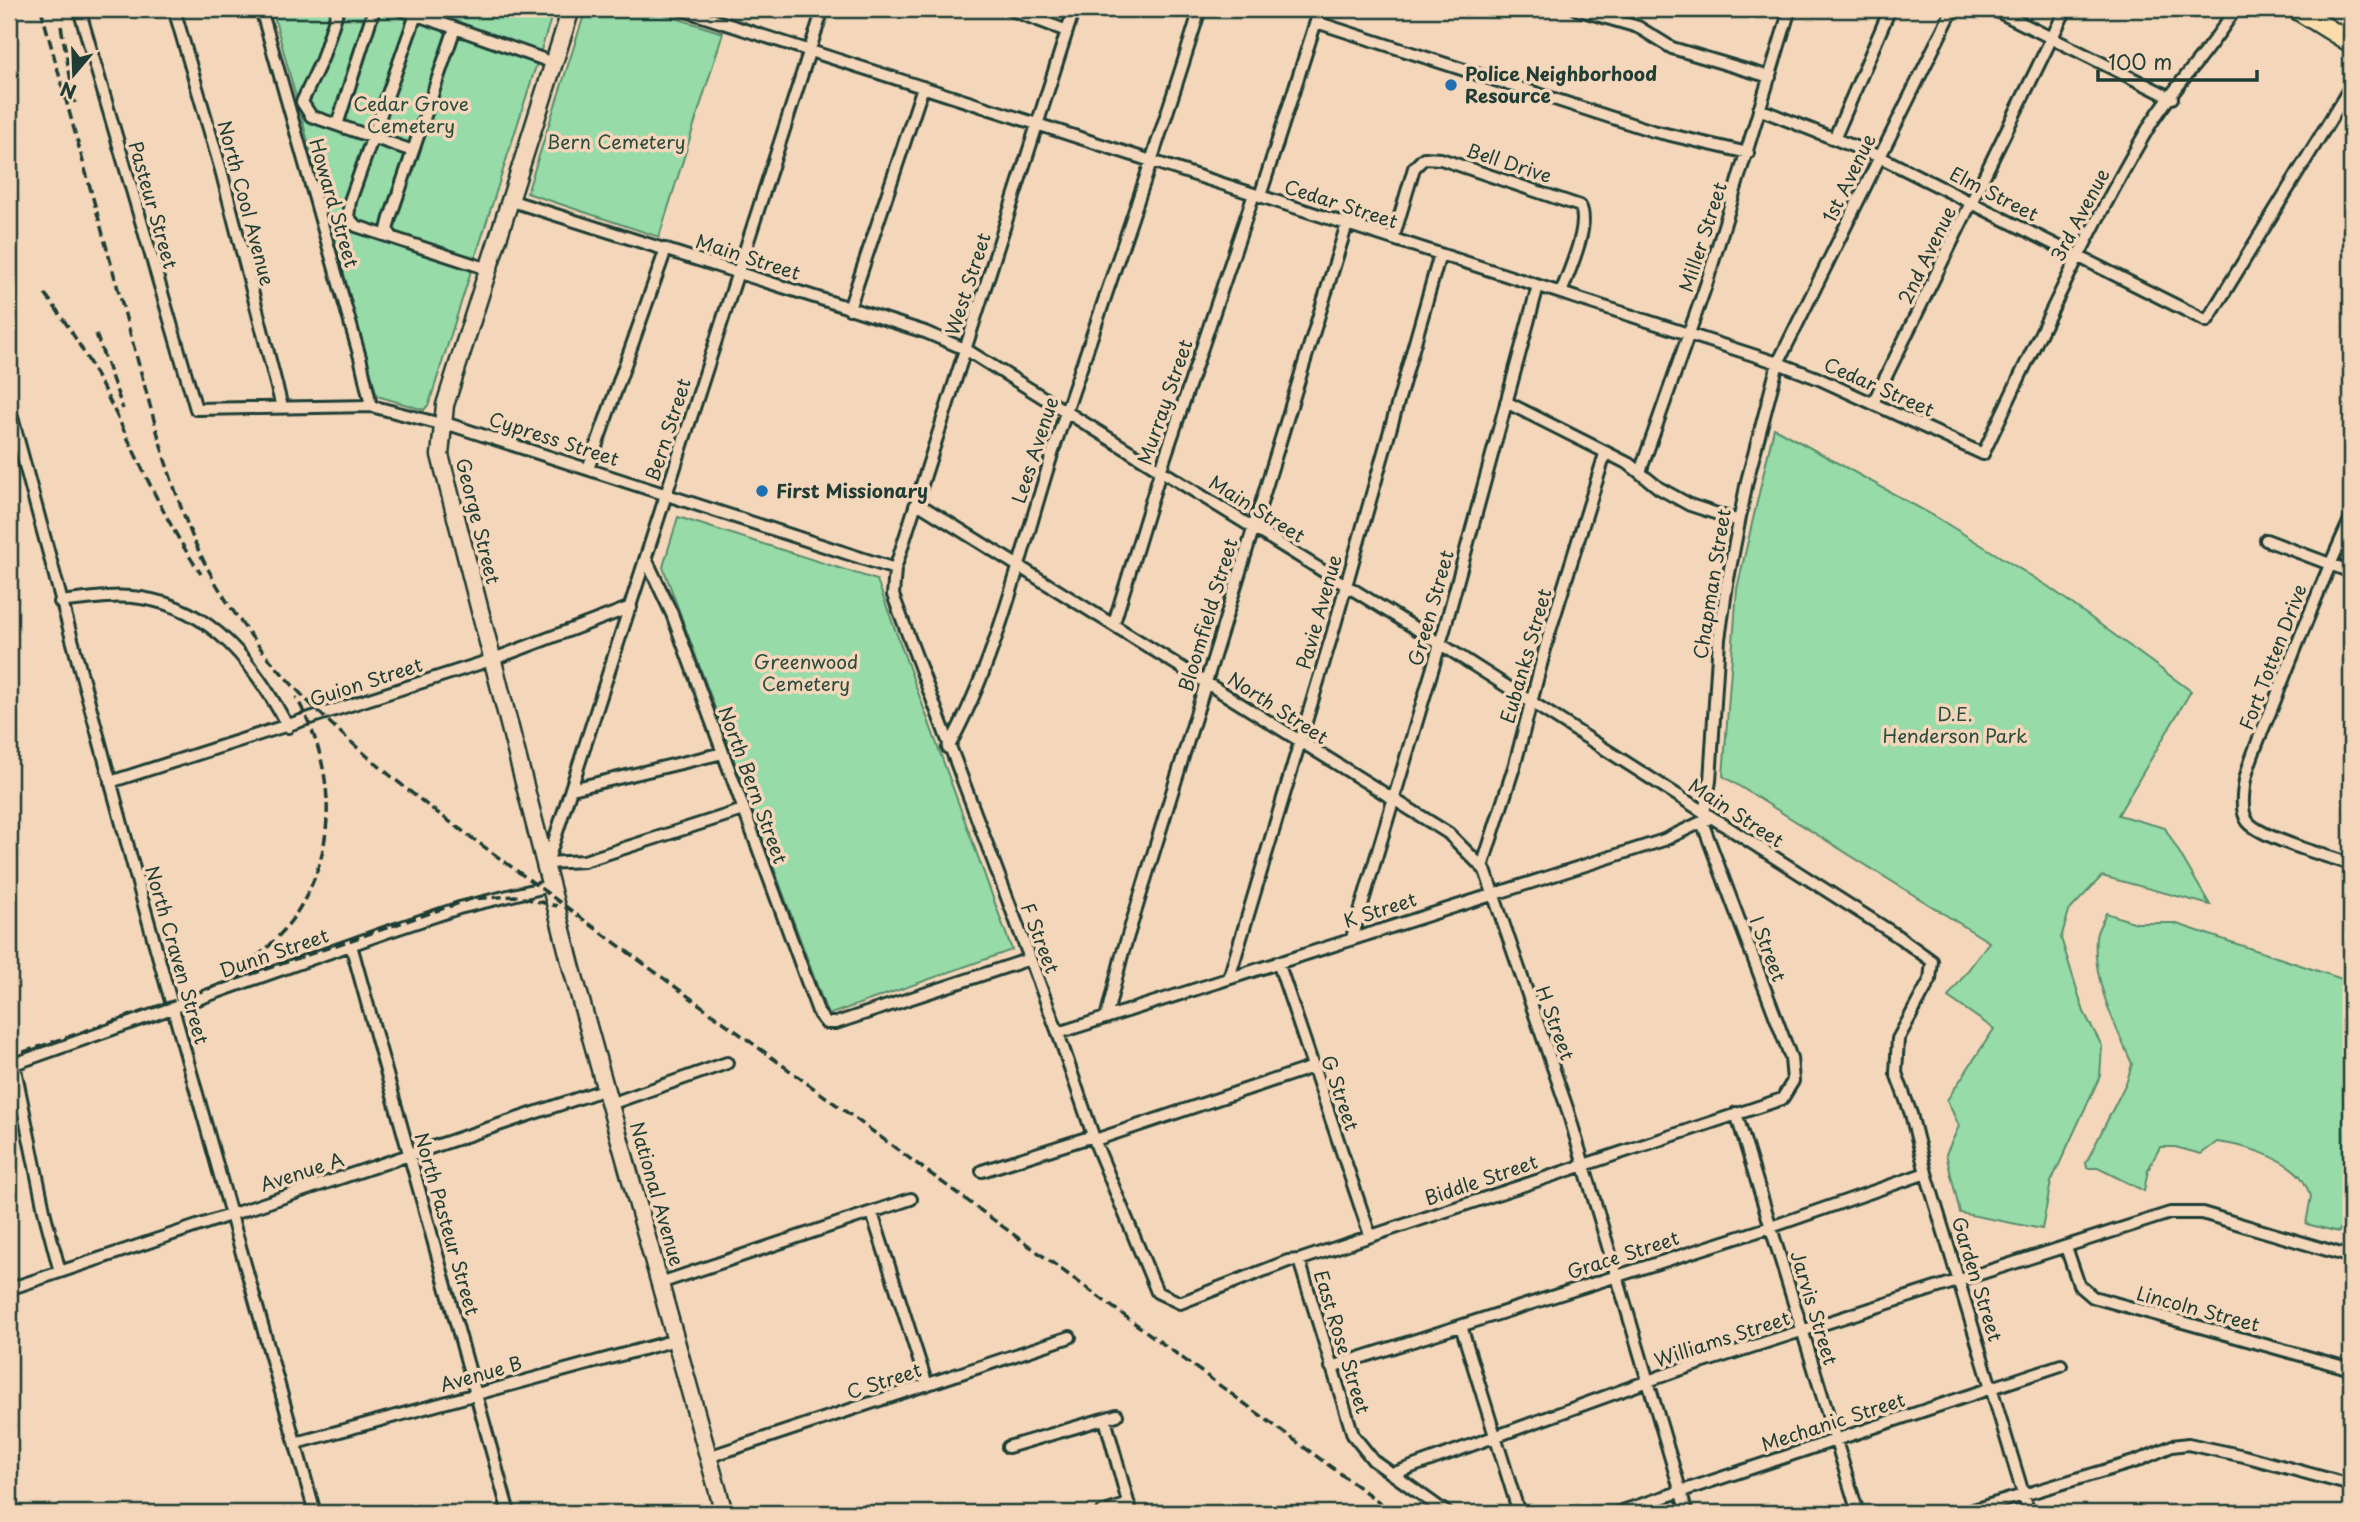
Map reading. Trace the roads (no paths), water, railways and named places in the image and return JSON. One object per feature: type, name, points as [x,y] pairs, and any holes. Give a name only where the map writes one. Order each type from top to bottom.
[{"type":"main road","points":[[2296,9],[2351,43]]},
{"type":"street","name":"Pasteur Street","points":[[79,9],[196,409]]},
{"type":"street","name":"North Cool Avenue","points":[[174,9],[221,170],[282,407]]},
{"type":"street","name":"Howard Street","points":[[261,9],[361,361],[371,406]]},
{"type":"street","points":[[338,9],[322,59],[302,102],[311,116],[413,151]]},
{"type":"street","points":[[337,125],[374,9]]},
{"type":"street","points":[[399,9],[417,12],[554,63]]},
{"type":"street","name":"George Street","points":[[550,886],[547,863],[443,473],[442,423],[509,200],[571,9]]},
{"type":"street","name":"Cedar Street","points":[[680,9],[1778,363],[1873,402],[1983,454]]},
{"type":"street","name":"Bern Street","points":[[547,863],[823,9]]},
{"type":"street","points":[[1009,9],[1067,31]]},
{"type":"street","name":"West Street","points":[[895,569],[1074,9]]},
{"type":"street","name":"Lees Avenue","points":[[948,748],[978,684],[1066,409],[1153,162],[1200,9]]},
{"type":"street","name":"Murray Street","points":[[1114,623],[1161,469],[1320,9]]},
{"type":"street","points":[[1576,9],[1638,27],[1672,48],[1770,77]]},
{"type":"street","name":"Miller Street","points":[[1640,472],[1690,334],[1748,153],[1790,9]]},
{"type":"street","points":[[1835,137],[1890,9]]},
{"type":"street","name":"1st Avenue","points":[[1778,363],[1953,9]]},
{"type":"street","points":[[1993,9],[2172,98]]},
{"type":"street","name":"2nd Avenue","points":[[1873,402],[2067,9]]},
{"type":"street","name":"3rd Avenue","points":[[1983,454],[2078,255],[2139,145],[2215,42],[2235,9]]},
{"type":"street","points":[[417,12],[375,138],[350,201],[348,216],[356,226],[488,269]]},
{"type":"street","points":[[1316,22],[1653,131],[1748,153]]},
{"type":"street","points":[[393,238],[387,230],[390,218],[455,27]]},
{"type":"street","name":"Elm Street","points":[[1759,109],[1878,156],[2207,321],[2351,86]]},
{"type":"street","points":[[849,309],[923,87]]},
{"type":"street","name":"Bell Drive","points":[[1393,239],[1414,168],[1424,158],[1441,159],[1580,206],[1584,224],[1561,293]]},
{"type":"street","name":"Main Street","points":[[509,200],[666,249],[965,349],[1066,409],[1439,643],[1706,818],[1896,935],[1932,961],[1930,980],[1898,1039],[1896,1055]]},
{"type":"street","name":"Bloomfield Street","points":[[1106,1018],[1122,955],[1347,224]]},
{"type":"street","points":[[588,469],[666,249]]},
{"type":"street","name":"Pavie Avenue","points":[[1228,978],[1440,254]]},
{"type":"street","name":"Green Street","points":[[1352,938],[1439,643],[1538,286]]},
{"type":"street","name":"Chapman Street","points":[[1706,818],[1719,639],[1739,521],[1778,363]]},
{"type":"street","points":[[1506,402],[1640,472],[1659,488],[1690,505],[1739,521]]},
{"type":"street","name":"North Craven Street","points":[[9,406],[60,602],[315,1513]]},
{"type":"street","name":"Cypress Street","points":[[196,409],[371,406],[442,423],[895,569]]},
{"type":"street","name":"Eubanks Street","points":[[1482,867],[1549,634],[1605,454]]},
{"type":"street","name":"North Street","points":[[917,503],[1114,623],[1299,743],[1458,841],[1482,867],[1492,894]]},
{"type":"street","name":"Fort Totten Drive","points":[[2351,518],[2330,563],[2250,767],[2246,780],[2244,814],[2248,822],[2267,834],[2351,864]]},
{"type":"street","points":[[2266,540],[2351,572]]},
{"type":"street","name":"North Bern Street","points":[[646,559],[672,614],[818,1014],[826,1023],[836,1023],[1030,959]]},
{"type":"street","name":"F Street","points":[[895,569],[892,595],[1058,1033],[1094,1138],[1150,1282],[1157,1293],[1180,1303]]},
{"type":"street","points":[[60,602],[138,597],[170,605],[198,617],[229,641],[256,675],[288,727]]},
{"type":"street","name":"Guion Street","points":[[110,782],[491,660],[631,607]]},
{"type":"street","points":[[572,789],[723,753]]},
{"type":"street","points":[[547,863],[584,861],[743,810]]},
{"type":"street","name":"K Street","points":[[1058,1033],[1664,840],[1706,818]]},
{"type":"street","name":"I Street","points":[[1706,818],[1791,1058],[1794,1072],[1791,1089]]},
{"type":"street","name":"Dunn Street","points":[[60,1272],[45,1216],[14,1064],[459,908],[550,886]]},
{"type":"street","name":"National Avenue","points":[[550,886],[724,1513]]},
{"type":"street","name":"H Street","points":[[1492,894],[1567,1108],[1687,1513]]},
{"type":"street","name":"North Pasteur Street","points":[[351,945],[509,1513]]},
{"type":"street","name":"G Street","points":[[1278,962],[1370,1235]]},
{"type":"street","name":"Garden Street","points":[[1896,1055],[1896,1073],[1911,1114],[1926,1173],[2029,1513]]},
{"type":"street","name":"Avenue A","points":[[9,1289],[410,1155],[727,1063]]},
{"type":"street","points":[[982,1171],[1094,1138],[1312,1066]]},
{"type":"street","name":"Biddle Street","points":[[1180,1303],[1262,1270],[1300,1260],[1782,1099],[1791,1089]]},
{"type":"street","name":"Jarvis Street","points":[[1736,1113],[1858,1513]]},
{"type":"street","name":"Grace Street","points":[[1331,1367],[1771,1227],[1926,1173]]},
{"type":"street","points":[[660,1283],[911,1199]]},
{"type":"street","name":"Williams Street","points":[[1392,1474],[1646,1382],[2148,1219],[2192,1212],[2351,1257]]},
{"type":"street","points":[[872,1213],[927,1385]]},
{"type":"street","name":"Lincoln Street","points":[[2066,1247],[2079,1285],[2093,1297],[2351,1369]]},
{"type":"street","name":"East Rose Street","points":[[1300,1260],[1353,1435],[1373,1460],[1447,1513]]},
{"type":"street","points":[[1461,1326],[1519,1513]]},
{"type":"street","name":"C Street","points":[[708,1457],[1070,1337]]},
{"type":"street","name":"Avenue B","points":[[296,1443],[676,1340]]},
{"type":"street","name":"Mechanic Street","points":[[1616,1513],[2061,1365]]},
{"type":"street","points":[[1008,1447],[1117,1415]]},
{"type":"street","points":[[1101,1513],[1130,1509],[1105,1419]]},
{"type":"street","points":[[1963,1513],[2146,1457],[2172,1446],[2202,1445],[2351,1485]]},
{"type":"railway","points":[[41,9],[165,460],[184,516],[201,556],[229,604],[278,668],[334,727],[427,805],[1394,1513]]},
{"type":"railway","points":[[61,26],[75,103]]},
{"type":"railway","points":[[45,294],[89,361],[160,505],[201,574]]},
{"type":"railway","points":[[96,334],[123,409]]},
{"type":"railway","points":[[232,975],[266,949],[292,919],[311,886],[323,850],[327,812],[324,774],[314,735],[296,697]]},
{"type":"railway","points":[[9,1057],[471,899],[515,896],[557,906]]},
{"type":"place","name":"Police Neighborhood Resource","points":[[1451,85]]},
{"type":"place","name":"First Missionary","points":[[762,491]]},
{"type":"park label","name":"Cedar Grove Cemetery","points":[[411,115]]},
{"type":"park label","name":"Bern Cemetery","points":[[616,142]]},
{"type":"park label","name":"Greenwood Cemetery","points":[[806,673]]},
{"type":"park label","name":"D.E. Henderson Park","points":[[1955,725]]}]
